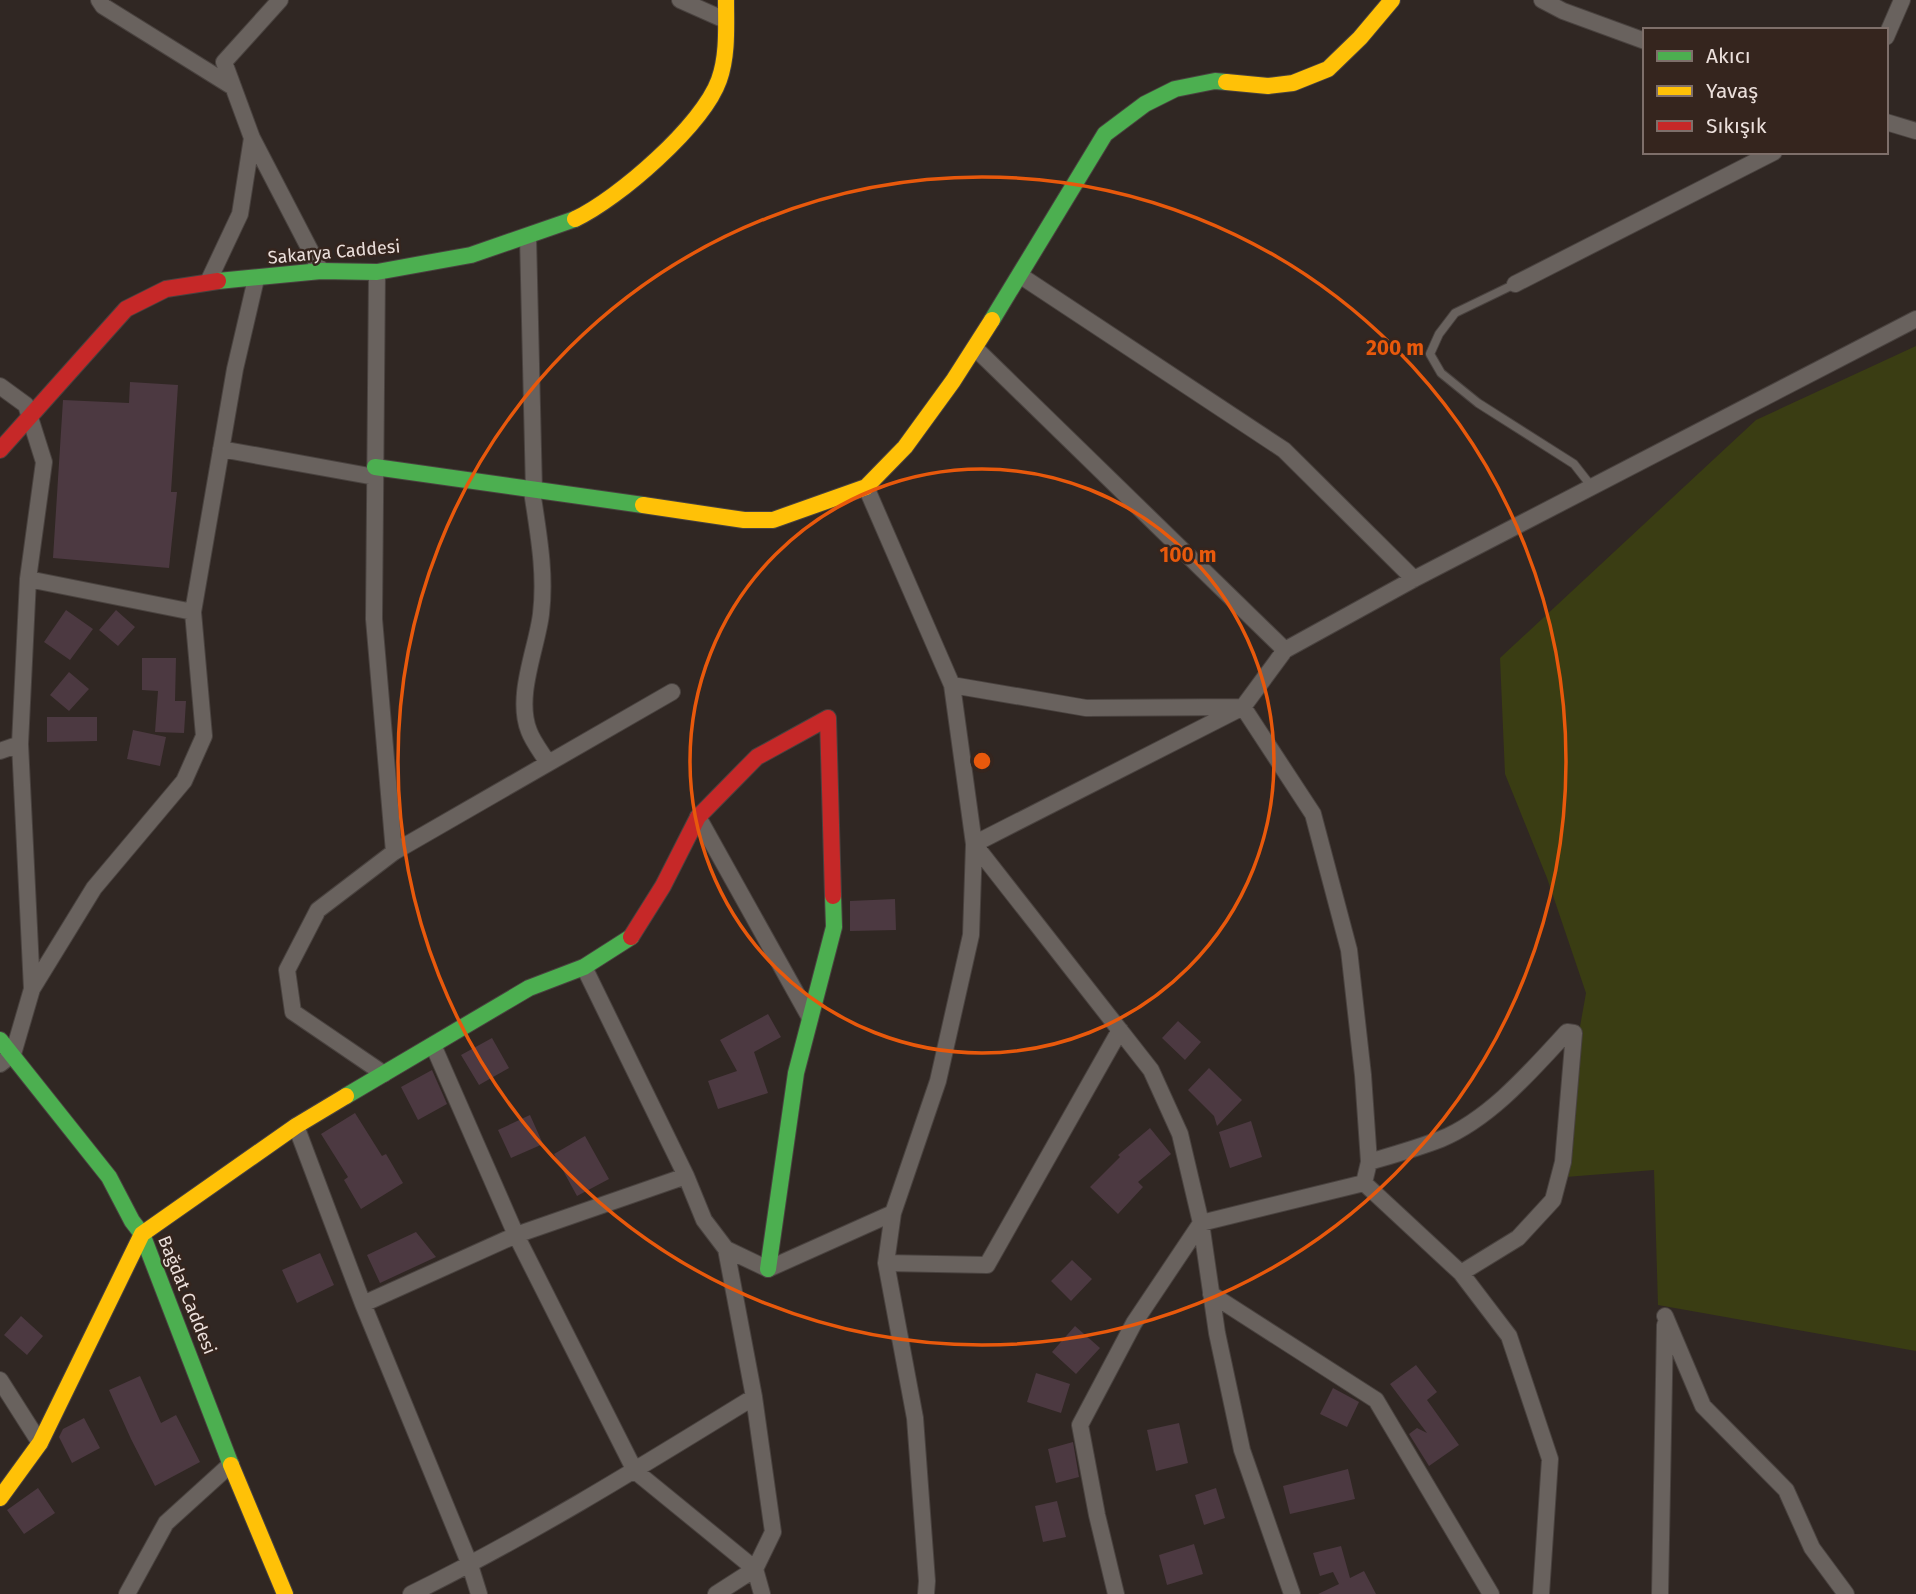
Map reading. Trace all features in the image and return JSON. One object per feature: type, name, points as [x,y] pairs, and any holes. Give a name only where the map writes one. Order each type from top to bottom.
[{"type":"street","points":[[99,0],[103,6],[233,87]]},
{"type":"street","points":[[280,0],[224,62],[252,138],[321,271]]},
{"type":"street","points":[[680,0],[725,20]]},
{"type":"street","name":"Sakarya Caddesi","points":[[0,450],[110,324],[146,297],[166,289],[208,282],[321,271],[377,272],[471,255],[563,225],[597,209],[621,191],[690,126],[719,81],[725,56],[726,0]]},
{"type":"street","points":[[221,449],[744,520],[773,520],[866,487],[905,447],[953,381],[1021,276],[1105,134],[1145,104],[1175,89],[1215,81],[1280,85],[1293,83],[1328,69],[1360,38],[1392,0]]},
{"type":"street","points":[[1542,0],[1563,11],[1643,40]]},
{"type":"street","points":[[1888,32],[1902,0]]},
{"type":"street","points":[[1888,122],[1916,131]]},
{"type":"street","points":[[208,282],[240,214],[252,138]]},
{"type":"street","points":[[1515,284],[1770,154]]},
{"type":"street","points":[[528,237],[533,491],[544,564],[541,615],[526,680],[526,709],[528,729],[548,763]]},
{"type":"street","points":[[377,272],[374,619],[394,852]]},
{"type":"street","points":[[1021,276],[1284,450],[1413,579]]},
{"type":"street","points":[[6,1059],[32,989],[94,888],[184,781],[204,736],[192,612],[235,369],[256,279]]},
{"type":"street","points":[[974,844],[1243,707],[1285,650],[1413,579],[1916,319]]},
{"type":"street","points":[[975,348],[1285,650]]},
{"type":"street","points":[[0,386],[26,405],[44,462],[28,579],[20,744],[32,989]]},
{"type":"street","points":[[866,487],[952,685],[974,844],[971,935],[938,1081],[893,1213],[886,1263],[915,1418],[926,1594]]},
{"type":"street","points":[[28,579],[192,612]]},
{"type":"street","points":[[952,685],[1086,708],[1243,707]]},
{"type":"street","points":[[384,1074],[293,1012],[287,970],[318,910],[394,852],[672,692]]},
{"type":"street","points":[[1243,707],[1313,814],[1349,950],[1363,1075],[1369,1162],[1364,1183]]},
{"type":"street","points":[[0,1498],[40,1443],[142,1234],[296,1126],[529,988],[584,967],[632,936],[663,886],[698,817],[757,757],[828,718],[834,927],[796,1073],[768,1269]]},
{"type":"street","points":[[0,751],[20,744]]},
{"type":"street","points":[[698,817],[810,1018]]},
{"type":"street","points":[[974,844],[1151,1070],[1180,1134],[1201,1223],[1217,1333],[1242,1450],[1292,1594]]},
{"type":"street","points":[[584,967],[686,1176],[704,1220],[726,1249],[754,1397],[773,1532],[755,1569],[716,1594]]},
{"type":"street","points":[[886,1263],[987,1265],[1120,1030]]},
{"type":"street","points":[[1369,1162],[1443,1138],[1490,1110],[1567,1032],[1574,1033],[1563,1162],[1553,1200],[1518,1238],[1461,1273]]},
{"type":"street","name":"Bağdat Caddesi","points":[[0,1040],[6,1059],[109,1177],[132,1221],[142,1234],[231,1464],[285,1594]]},
{"type":"street","points":[[433,1045],[516,1235],[635,1471],[755,1569],[762,1594]]},
{"type":"street","points":[[296,1126],[363,1304],[470,1565],[479,1594]]},
{"type":"street","points":[[363,1304],[516,1235],[686,1176]]},
{"type":"street","points":[[1116,1594],[1097,1515],[1080,1425],[1134,1323],[1201,1223],[1364,1183]]},
{"type":"street","points":[[1364,1183],[1461,1273],[1509,1336],[1550,1459],[1541,1594]]},
{"type":"street","points":[[726,1249],[768,1269],[893,1213]]},
{"type":"street","points":[[1211,1294],[1376,1400],[1491,1594]]},
{"type":"street","points":[[1660,1594],[1665,1315],[1703,1406],[1786,1490],[1812,1548],[1846,1594]]},
{"type":"street","points":[[0,1380],[40,1443]]},
{"type":"street","points":[[411,1594],[470,1565],[635,1471],[754,1397]]},
{"type":"street","points":[[127,1594],[166,1523],[231,1464]]},
{"type":"lane","points":[[1515,284],[1455,313],[1439,334],[1430,355],[1441,373],[1469,396],[1574,464],[1592,487]]},
{"type":"green space","points":[[1916,346],[1916,1351],[1658,1305],[1654,1170],[1553,1178],[1586,993],[1547,878],[1505,774],[1500,658],[1756,420]]},
{"type":"building","points":[[130,382],[178,385],[171,492],[177,492],[169,568],[53,558],[63,400],[129,403]]},
{"type":"building","points":[[66,610],[93,629],[70,660],[44,642]]},
{"type":"building","points":[[116,610],[135,627],[118,646],[99,630]]},
{"type":"building","points":[[142,658],[176,658],[175,701],[186,701],[184,733],[155,732],[158,691],[142,690]]},
{"type":"building","points":[[69,672],[89,689],[69,711],[50,695]]},
{"type":"building","points":[[47,717],[97,717],[97,741],[47,742]]},
{"type":"building","points":[[133,730],[166,737],[160,766],[127,759]]},
{"type":"building","points":[[895,899],[896,930],[850,931],[850,901]]},
{"type":"building","points":[[768,1014],[781,1037],[754,1052],[768,1093],[718,1109],[708,1081],[737,1071],[720,1040]]},
{"type":"building","points":[[1178,1021],[1201,1042],[1185,1060],[1162,1038]]},
{"type":"building","points":[[492,1038],[509,1068],[479,1085],[461,1055]]},
{"type":"building","points":[[1209,1068],[1242,1100],[1217,1126],[1214,1116],[1188,1090]]},
{"type":"building","points":[[432,1070],[447,1104],[418,1120],[401,1087]]},
{"type":"building","points":[[355,1113],[382,1156],[386,1154],[403,1183],[361,1209],[344,1180],[348,1177],[321,1134]]},
{"type":"building","points":[[530,1115],[543,1144],[511,1158],[498,1130]]},
{"type":"building","points":[[1251,1121],[1262,1157],[1230,1168],[1219,1132]]},
{"type":"building","points":[[1150,1128],[1171,1154],[1138,1182],[1143,1187],[1118,1214],[1090,1187],[1120,1157],[1118,1155]]},
{"type":"building","points":[[585,1136],[609,1179],[577,1196],[554,1154]]},
{"type":"building","points":[[416,1232],[436,1257],[380,1283],[367,1255]]},
{"type":"building","points":[[320,1253],[334,1285],[297,1303],[282,1270]]},
{"type":"building","points":[[1072,1260],[1092,1279],[1071,1301],[1051,1281]]},
{"type":"building","points":[[21,1316],[43,1336],[27,1355],[4,1335]]},
{"type":"building","points":[[1075,1326],[1100,1348],[1076,1374],[1052,1352]]},
{"type":"building","points":[[1416,1365],[1437,1392],[1427,1400],[1459,1445],[1429,1466],[1409,1434],[1417,1428],[1427,1433],[1390,1384]]},
{"type":"building","points":[[1036,1373],[1070,1384],[1061,1413],[1027,1402]]},
{"type":"building","points":[[140,1376],[161,1423],[176,1415],[200,1462],[155,1486],[109,1390]]},
{"type":"building","points":[[1333,1388],[1359,1402],[1347,1427],[1320,1414]]},
{"type":"building","points":[[84,1418],[100,1448],[72,1463],[59,1437],[63,1429]]},
{"type":"building","points":[[1179,1423],[1188,1463],[1156,1471],[1147,1430]]},
{"type":"building","points":[[1073,1442],[1079,1477],[1056,1483],[1048,1449]]},
{"type":"building","points":[[1348,1469],[1355,1499],[1290,1514],[1283,1486]]},
{"type":"building","points":[[38,1488],[55,1513],[24,1534],[7,1510]]},
{"type":"building","points":[[1216,1488],[1225,1518],[1204,1525],[1195,1495]]},
{"type":"building","points":[[1057,1501],[1066,1537],[1043,1542],[1035,1506]]},
{"type":"building","points":[[1194,1544],[1203,1574],[1167,1585],[1159,1555]]},
{"type":"building","points":[[1341,1546],[1350,1578],[1364,1571],[1376,1594],[1318,1594],[1339,1584],[1333,1572],[1320,1576],[1313,1553]]},
{"type":"traffic: fast","points":[[992,320],[1105,134],[1145,104],[1175,89],[1215,81],[1226,82]]},
{"type":"traffic: fast","points":[[218,281],[321,271],[377,272],[471,255],[575,219]]},
{"type":"traffic: fast","points":[[375,467],[643,505]]},
{"type":"traffic: fast","points":[[768,1269],[796,1073],[834,927],[833,896]]},
{"type":"traffic: fast","points":[[346,1096],[529,988],[584,967],[631,937]]},
{"type":"traffic: fast","points":[[0,1040],[109,1177],[132,1221],[142,1234],[231,1465]]},
{"type":"traffic: slow","points":[[575,219],[613,195],[657,159],[696,118],[710,98],[724,61],[726,0]]},
{"type":"traffic: slow","points":[[1226,82],[1268,86],[1293,83],[1328,69],[1360,38],[1392,0]]},
{"type":"traffic: slow","points":[[643,505],[744,520],[773,520],[866,487],[905,447],[953,381],[992,320]]},
{"type":"traffic: slow","points":[[0,1498],[40,1443],[142,1234],[296,1126],[346,1096]]},
{"type":"traffic: slow","points":[[231,1465],[285,1594]]},
{"type":"traffic: jam","points":[[0,450],[126,309],[166,289],[218,281]]},
{"type":"traffic: jam","points":[[631,937],[663,886],[698,817],[757,757],[828,718],[833,896]]}]
